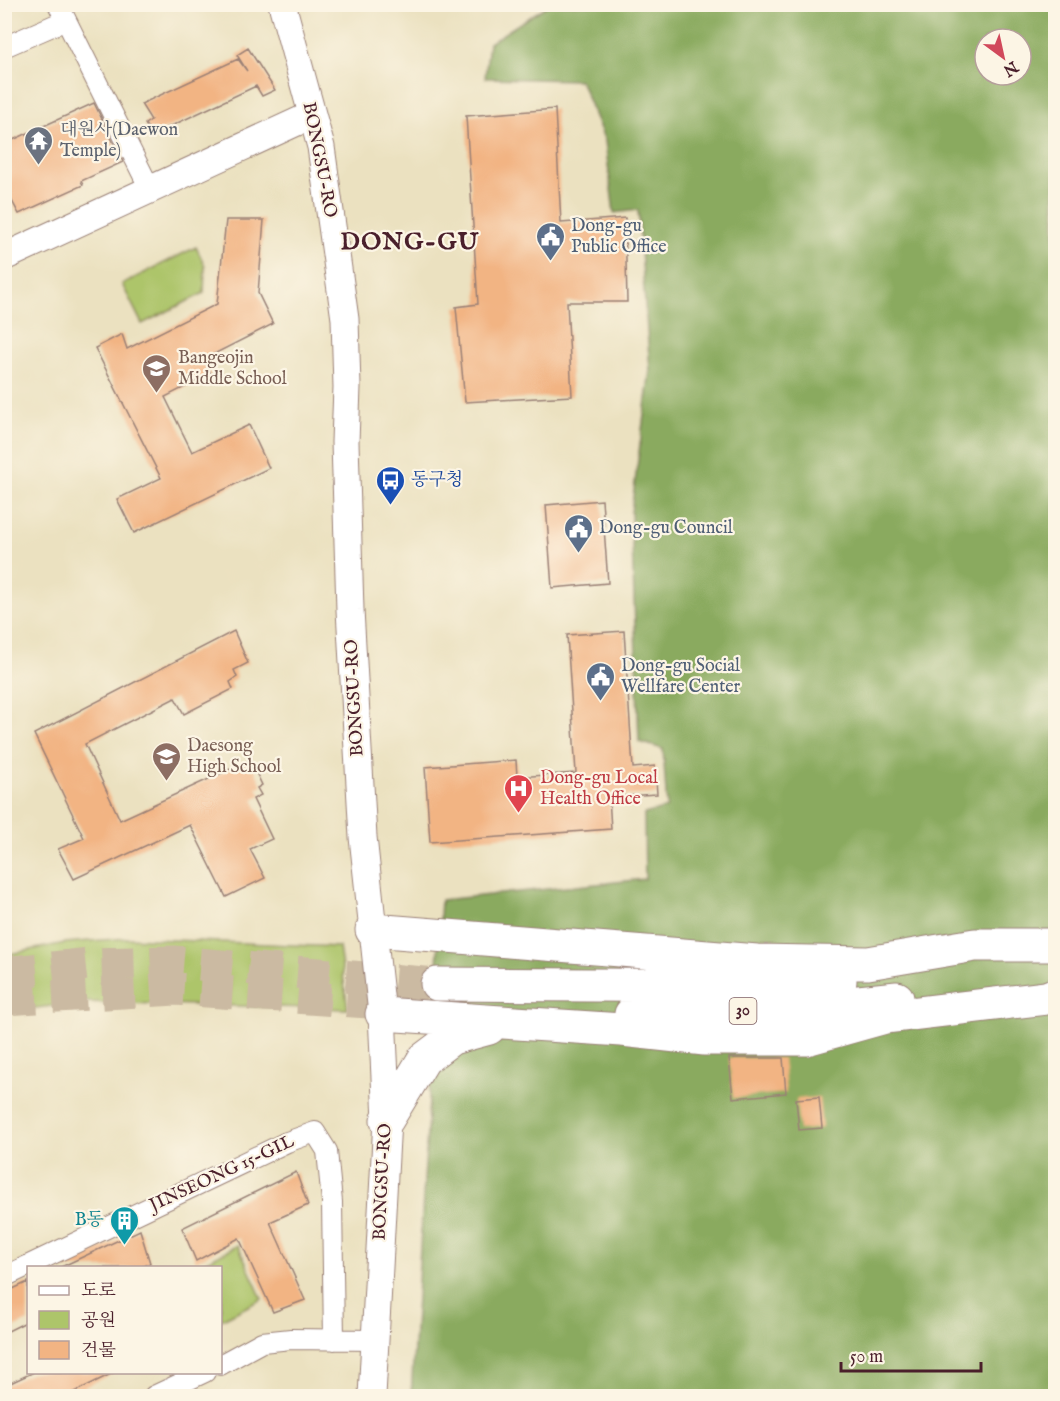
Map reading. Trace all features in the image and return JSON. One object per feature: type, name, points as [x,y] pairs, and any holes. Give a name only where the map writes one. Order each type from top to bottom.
[{"type":"highway","points":[[372,930],[768,961],[868,963],[975,945],[1056,947]]},
{"type":"highway","name":"30","points":[[1056,947],[929,974],[778,986],[432,995],[621,1014],[782,1010],[1056,980]]},
{"type":"highway","points":[[382,1014],[425,1015],[622,1030],[705,1039],[806,1039],[885,1017],[1046,998],[1056,994]]},
{"type":"highway","points":[[387,1120],[424,1059],[452,1038],[507,1023]]},
{"type":"main road","name":"BONGSU-RO","points":[[282,4],[321,147],[345,319],[347,387],[345,452],[350,598],[363,837],[382,1014],[387,1120],[372,1396]]},
{"type":"main road","points":[[4,257],[312,115]]},
{"type":"street","points":[[4,47],[62,12],[150,189]]},
{"type":"street","name":"JINSEONG 15-GIL","points":[[27,1266],[287,1142],[315,1132],[327,1151],[332,1193],[334,1340]]},
{"type":"street","name":"JINSEONG 15-GIL","points":[[4,1277],[27,1266]]},
{"type":"street","points":[[222,1364],[262,1342],[374,1340]]},
{"type":"street","points":[[154,1396],[201,1374]]},
{"type":"green space","points":[[548,5],[1055,5],[1055,1396],[411,1396],[441,900],[645,879],[644,814],[667,808],[663,749],[639,742],[631,512],[650,370],[638,210],[614,213],[605,141],[580,80],[485,78],[489,43]]},
{"type":"green space","points":[[196,247],[205,266],[204,293],[142,324],[122,284]]},
{"type":"green space","points":[[128,938],[339,947],[348,1009],[84,1002],[5,1012],[5,955],[65,943]]},
{"type":"green space","points":[[238,1245],[262,1299],[222,1319],[222,1266],[197,1266]]},
{"type":"building","points":[[248,48],[275,90],[262,96],[256,86],[152,135],[145,124],[151,120],[141,104],[238,59],[247,71],[237,55]]},
{"type":"building","name":"대원사(Daewon Temple)","points":[[94,103],[123,162],[81,181],[83,185],[19,214],[4,186],[4,144]]},
{"type":"building","name":"Dong-gu Public Office","points":[[555,109],[561,223],[625,218],[627,302],[567,302],[572,396],[465,402],[456,307],[478,304],[466,116]]},
{"type":"building","points":[[226,220],[264,220],[258,293],[273,324],[204,359],[211,374],[165,397],[192,452],[249,425],[269,468],[134,533],[117,499],[161,478],[95,348],[122,334],[127,349],[217,304]]},
{"type":"building","name":"Dong-gu Council","points":[[602,500],[608,583],[552,588],[546,505]]},
{"type":"building","points":[[234,631],[248,663],[234,670],[237,677],[230,682],[233,689],[184,714],[175,698],[85,744],[120,820],[250,760],[262,785],[257,788],[261,795],[253,799],[272,839],[250,849],[265,878],[226,897],[190,825],[74,879],[58,849],[84,838],[34,734]]},
{"type":"building","points":[[624,631],[633,768],[655,766],[657,794],[609,797],[611,829],[430,842],[425,767],[516,760],[517,777],[576,773],[567,635]]},
{"type":"building","points":[[729,1058],[783,1058],[786,1093],[733,1098]]},
{"type":"building","points":[[819,1097],[822,1128],[799,1130],[796,1099]]},
{"type":"building","points":[[296,1172],[308,1205],[270,1222],[305,1300],[273,1312],[239,1238],[196,1261],[182,1228]]},
{"type":"building","name":"B동","points":[[140,1230],[150,1263],[145,1266],[63,1266]]},
{"type":"building","points":[[27,1282],[27,1322],[4,1333],[4,1293]]},
{"type":"building","points":[[30,1374],[111,1374],[66,1396],[4,1396],[4,1386]]},
{"type":"tunnel","points":[[4,973],[89,964],[174,962],[437,984]]},
{"type":"tunnel","points":[[4,999],[176,989],[413,1005]]},
{"type":"place","name":"대원사(Daewon Temple)","points":[[39,166]]},
{"type":"place","name":"Dong-gu Public Office","points":[[550,262]]},
{"type":"place","name":"Bangeojin Middle School","points":[[157,394]]},
{"type":"place","name":"동구청","points":[[390,506]]},
{"type":"place","name":"Dong-gu Council","points":[[578,554]]},
{"type":"place","name":"Dong-gu Social Wellfare Center","points":[[600,702]]},
{"type":"place","name":"Daesong High School","points":[[166,782]]},
{"type":"place","name":"Dong-gu Local Health Office","points":[[519,814]]},
{"type":"place","name":"B동","points":[[125,1246]]},
{"type":"district","name":"DONG-GU","points":[[410,242]]}]
